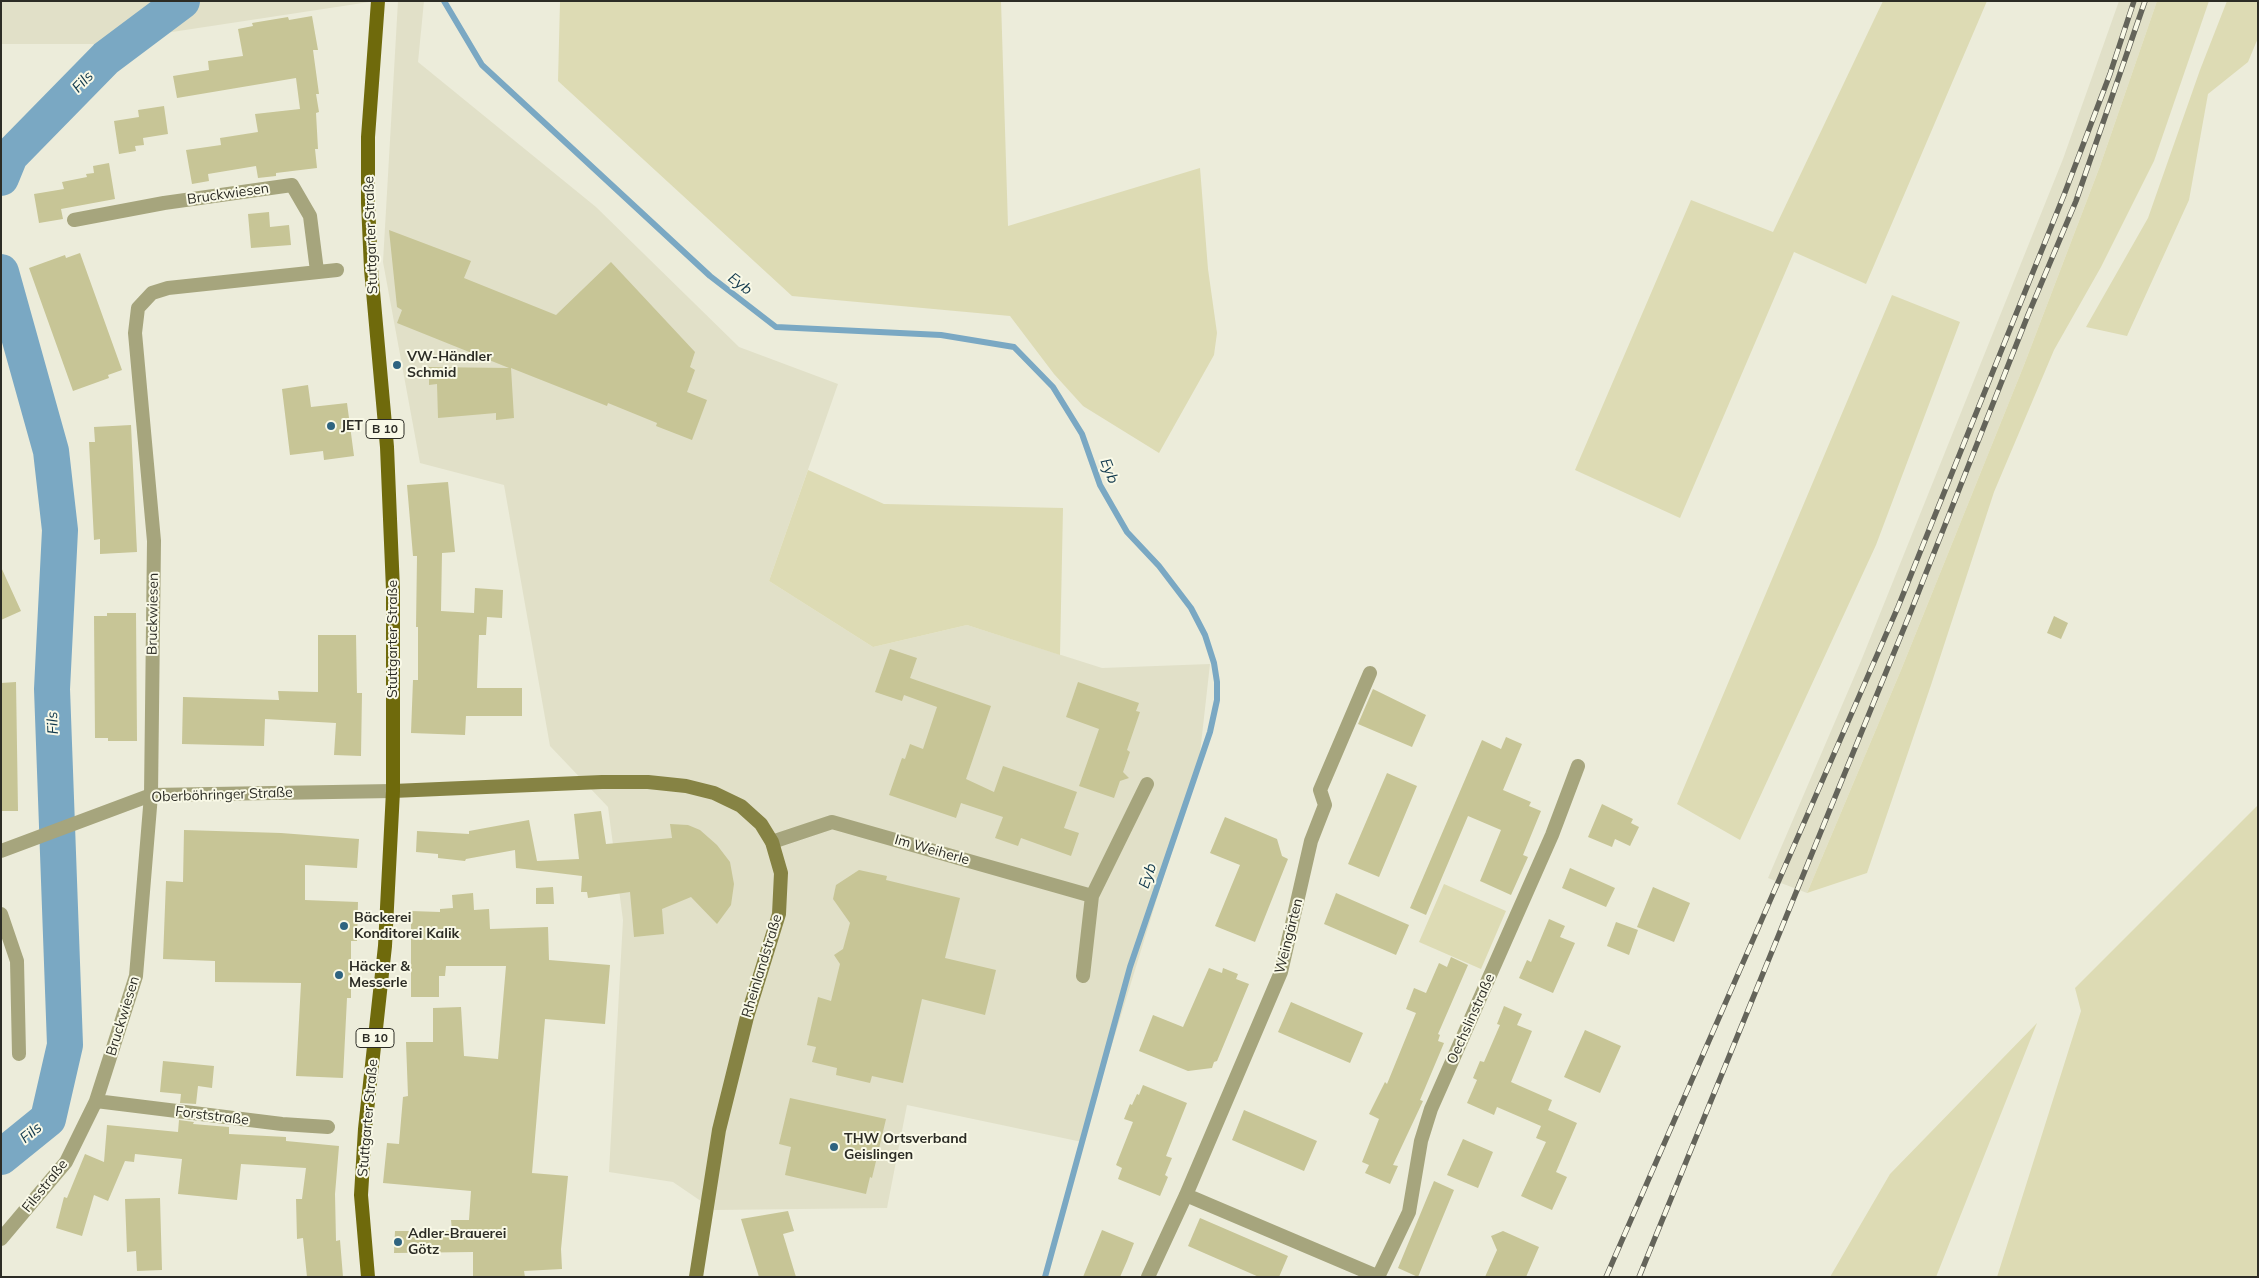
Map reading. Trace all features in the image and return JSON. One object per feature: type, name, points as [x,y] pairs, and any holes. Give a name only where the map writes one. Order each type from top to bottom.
[{"type":"main road","name":"Stuttgarter Straße","points":[[368,1277],[361,1196],[364,1129],[385,946],[393,791],[393,590],[390,510],[371,269],[368,203],[368,137],[378,1]]},
{"type":"main road","name":"Rheinlandstraße","points":[[393,791],[602,782],[648,782],[686,786],[714,793],[741,806],[761,824],[772,842],[781,873],[780,914],[747,1017],[719,1130],[696,1277]]},
{"type":"street","name":"Bruckwiesen","points":[[74,220],[164,203],[292,185],[310,216],[317,271]]},
{"type":"street","name":"Bruckwiesen","points":[[96,1102],[136,976],[151,795],[154,541],[135,333],[138,308],[152,293],[168,288],[337,270]]},
{"type":"street","name":"Weingärten","points":[[1148,1277],[1186,1195],[1281,972],[1310,841],[1325,805],[1320,790],[1370,673]]},
{"type":"street","name":"Oechslinstraße","points":[[1378,1277],[1409,1212],[1421,1141],[1431,1109],[1552,835],[1578,766]]},
{"type":"street","points":[[1083,976],[1092,896],[1147,784]]},
{"type":"street","name":"Oberböhringer Straße","points":[[1,851],[151,795],[393,791]]},
{"type":"street","name":"Im Weiherle","points":[[772,842],[832,822],[1092,896]]},
{"type":"street","points":[[1,914],[17,961],[20,1054]]},
{"type":"street","name":"Forststraße","points":[[96,1102],[282,1124],[328,1127]]},
{"type":"street","name":"Filsstraße","points":[[1,1239],[66,1162],[96,1102]]},
{"type":"street","points":[[1186,1195],[1378,1277]]},
{"type":"shaded area","points":[[1,1],[376,1],[93,44],[1,44]]},
{"type":"shaded area","points":[[398,1],[424,1],[418,62],[596,207],[739,347],[838,384],[769,581],[873,647],[967,625],[1102,668],[1210,664],[1199,762],[1082,1142],[907,1105],[887,1208],[714,1210],[673,1182],[609,1172],[623,920],[608,807],[550,746],[504,485],[420,463],[383,262]]},
{"type":"shaded area","points":[[1001,1],[1008,226],[1200,168],[1208,269],[1217,333],[1214,355],[1159,453],[1083,406],[1054,374],[1010,316],[792,296],[558,81],[560,2]]},
{"type":"shaded area","points":[[1883,1],[1987,1],[1866,284],[1794,252],[1680,518],[1575,470],[1691,200],[1773,232]]},
{"type":"shaded area","points":[[2119,1],[2157,1],[2100,166],[2024,365],[1901,670],[1807,893],[1768,878],[1861,661],[2063,159]]},
{"type":"shaded area","points":[[2157,1],[2209,1],[2154,161],[2101,267],[2054,350],[1994,492],[1867,873],[1807,893],[1901,670],[2024,365],[2100,166]]},
{"type":"shaded area","points":[[2227,1],[2258,1],[2258,38],[2248,62],[2208,94],[2189,200],[2127,336],[2086,327],[2148,218],[2200,70]]},
{"type":"shaded area","points":[[1892,295],[1960,322],[1876,545],[1740,840],[1677,804]]},
{"type":"shaded area","points":[[808,470],[884,504],[1063,508],[1060,655],[967,625],[873,647],[769,581]]},
{"type":"shaded area","points":[[2258,805],[2258,1277],[1997,1277],[2081,1011],[2075,988]]},
{"type":"shaded area","points":[[1444,884],[1506,911],[1481,969],[1419,942]]},
{"type":"shaded area","points":[[2037,1023],[1936,1277],[1830,1277],[1890,1174]]},
{"type":"building","points":[[312,16],[318,50],[313,50],[319,94],[316,94],[319,112],[316,113],[318,149],[315,149],[317,168],[276,173],[276,176],[258,178],[256,166],[208,174],[209,181],[192,184],[186,150],[221,145],[220,138],[258,132],[255,114],[300,109],[296,78],[177,98],[173,76],[209,70],[208,61],[243,56],[238,29],[253,26],[252,23],[288,17],[289,20]]},
{"type":"building","points":[[164,106],[168,134],[143,138],[144,145],[135,146],[136,151],[119,154],[114,121],[139,117],[138,110]]},
{"type":"building","points":[[109,163],[115,199],[61,209],[63,219],[39,223],[34,194],[64,189],[62,182],[87,177],[86,174],[94,173],[93,166]]},
{"type":"building","points":[[269,212],[270,227],[289,225],[291,245],[251,248],[248,214]]},
{"type":"building","points":[[389,230],[471,261],[464,278],[556,315],[611,262],[695,352],[690,367],[695,370],[687,392],[707,400],[692,440],[656,426],[657,423],[608,403],[607,406],[511,368],[514,418],[496,420],[496,413],[438,418],[437,384],[429,385],[429,367],[509,368],[397,323],[402,310],[397,307]]},
{"type":"building","points":[[80,253],[122,370],[108,375],[109,378],[73,391],[29,268],[65,255],[66,258]]},
{"type":"building","points":[[308,385],[311,407],[347,403],[354,456],[324,460],[323,451],[290,455],[282,389]]},
{"type":"building","points":[[131,425],[137,552],[100,554],[100,539],[94,540],[89,442],[95,442],[94,427]]},
{"type":"building","points":[[448,482],[455,552],[442,553],[441,611],[474,613],[475,588],[503,590],[502,618],[487,617],[486,635],[479,635],[477,688],[522,688],[522,716],[466,716],[465,735],[411,733],[413,680],[418,680],[418,627],[416,627],[417,556],[413,556],[407,485]]},
{"type":"building","points":[[1,567],[21,611],[1,620]]},
{"type":"building","points":[[107,613],[136,613],[137,741],[108,741],[108,738],[95,738],[94,616],[107,616]]},
{"type":"building","points":[[2054,616],[2068,623],[2061,639],[2047,633]]},
{"type":"building","points":[[318,635],[356,635],[357,693],[362,693],[361,756],[334,755],[336,723],[265,719],[264,746],[182,744],[183,697],[279,700],[278,691],[318,692]]},
{"type":"building","points":[[890,649],[917,658],[910,678],[991,706],[966,779],[994,792],[1003,766],[1077,792],[1064,828],[1079,833],[1071,856],[1021,838],[1018,846],[995,838],[1003,817],[961,803],[956,818],[889,795],[902,758],[905,759],[910,744],[923,749],[937,707],[904,695],[902,701],[875,692]]},
{"type":"building","points":[[16,682],[18,811],[1,811],[1,683]]},
{"type":"building","points":[[1078,682],[1139,703],[1136,711],[1140,712],[1127,750],[1130,752],[1123,772],[1129,778],[1120,781],[1114,798],[1079,786],[1099,729],[1066,717]]},
{"type":"building","points":[[1373,689],[1426,715],[1412,747],[1358,724]]},
{"type":"building","points":[[1506,737],[1522,744],[1503,790],[1531,802],[1529,806],[1541,811],[1523,855],[1528,857],[1511,895],[1480,881],[1501,830],[1468,816],[1426,915],[1410,908],[1482,740],[1501,749]]},
{"type":"building","points":[[1387,773],[1417,786],[1379,877],[1348,864]]},
{"type":"building","points":[[1602,804],[1633,819],[1631,823],[1639,827],[1630,846],[1615,839],[1612,847],[1588,837]]},
{"type":"building","points":[[601,811],[606,844],[672,838],[670,824],[688,825],[700,830],[717,845],[730,862],[734,884],[731,905],[717,924],[691,897],[662,909],[664,934],[634,937],[630,892],[588,898],[587,892],[581,892],[582,876],[516,868],[515,850],[466,859],[465,861],[438,858],[438,854],[416,852],[417,831],[469,834],[469,831],[529,820],[537,861],[579,859],[574,814]]},
{"type":"building","points":[[1225,817],[1277,839],[1282,856],[1288,859],[1255,942],[1215,926],[1240,865],[1210,853]]},
{"type":"building","points":[[184,830],[281,833],[359,839],[357,868],[305,865],[305,900],[358,902],[357,941],[351,941],[351,998],[347,998],[343,1078],[296,1076],[301,983],[215,982],[215,961],[163,959],[166,881],[183,882]]},
{"type":"building","points":[[1570,868],[1615,888],[1606,907],[1562,888]]},
{"type":"building","points":[[859,870],[887,876],[886,880],[960,898],[945,958],[996,970],[985,1015],[922,999],[903,1083],[872,1076],[870,1083],[836,1075],[837,1068],[812,1062],[816,1047],[807,1045],[818,997],[831,1001],[840,964],[834,955],[843,949],[850,923],[833,899],[836,885]]},
{"type":"building","points":[[553,887],[554,904],[536,904],[536,888]]},
{"type":"building","points":[[1653,887],[1690,903],[1674,942],[1637,927]]},
{"type":"building","points":[[473,893],[474,910],[489,909],[490,929],[548,927],[549,960],[610,965],[605,1024],[545,1019],[532,1173],[568,1176],[561,1249],[562,1269],[524,1271],[525,1277],[473,1277],[473,1252],[394,1253],[395,1231],[452,1231],[451,1220],[469,1220],[471,1191],[383,1183],[387,1143],[399,1144],[403,1097],[408,1096],[406,1042],[433,1042],[433,1008],[461,1007],[464,1056],[498,1059],[506,966],[446,966],[445,976],[439,976],[439,997],[411,997],[411,911],[440,912],[440,909],[453,908],[452,895]]},
{"type":"building","points":[[1336,893],[1409,925],[1396,955],[1324,924]]},
{"type":"building","points":[[1549,919],[1565,926],[1560,937],[1575,943],[1553,993],[1519,978],[1527,960],[1531,962]]},
{"type":"building","points":[[1616,922],[1638,930],[1629,955],[1607,946]]},
{"type":"building","points":[[1451,957],[1468,965],[1438,1034],[1440,1035],[1438,1041],[1444,1043],[1420,1100],[1423,1101],[1393,1165],[1398,1166],[1390,1184],[1365,1173],[1369,1165],[1362,1162],[1379,1119],[1369,1114],[1385,1082],[1387,1084],[1416,1013],[1406,1009],[1414,988],[1426,993],[1439,963],[1447,967]]},
{"type":"building","points":[[1209,968],[1222,973],[1223,968],[1238,974],[1236,979],[1249,984],[1217,1061],[1214,1062],[1212,1068],[1188,1071],[1139,1051],[1153,1015],[1183,1027]]},
{"type":"building","points":[[1291,1002],[1363,1033],[1350,1063],[1278,1032]]},
{"type":"building","points":[[1504,1006],[1522,1014],[1517,1025],[1532,1031],[1511,1082],[1552,1100],[1548,1110],[1577,1123],[1556,1172],[1567,1177],[1552,1210],[1521,1196],[1546,1142],[1536,1138],[1541,1126],[1497,1107],[1494,1115],[1467,1103],[1477,1080],[1473,1078],[1480,1061],[1484,1062],[1500,1025],[1497,1024]]},
{"type":"building","points":[[1585,1030],[1621,1046],[1600,1093],[1564,1077]]},
{"type":"building","points":[[163,1061],[214,1066],[212,1088],[198,1086],[196,1104],[180,1103],[181,1094],[160,1092]]},
{"type":"building","points":[[1143,1085],[1187,1103],[1166,1156],[1172,1158],[1165,1175],[1168,1177],[1160,1196],[1118,1179],[1122,1168],[1116,1165],[1133,1122],[1124,1119],[1130,1104],[1132,1105],[1137,1094],[1139,1095]]},
{"type":"building","name":"THW Ortsverband Geislingen","points":[[790,1098],[886,1119],[872,1178],[870,1177],[866,1194],[785,1175],[791,1147],[779,1144]]},
{"type":"building","points":[[1244,1110],[1317,1141],[1304,1171],[1232,1140]]},
{"type":"building","points":[[179,1120],[194,1122],[193,1124],[229,1127],[229,1134],[286,1137],[286,1141],[339,1146],[335,1194],[336,1241],[340,1240],[343,1277],[307,1277],[303,1238],[297,1239],[296,1199],[302,1199],[306,1168],[241,1164],[237,1200],[178,1194],[182,1159],[135,1154],[134,1162],[125,1161],[108,1201],[94,1195],[82,1236],[56,1228],[64,1197],[67,1198],[85,1154],[104,1162],[107,1125],[178,1132]]},
{"type":"building","points":[[1463,1139],[1493,1152],[1478,1188],[1447,1175]]},
{"type":"building","points":[[1434,1181],[1454,1190],[1418,1277],[1398,1268]]},
{"type":"building","points":[[160,1198],[162,1270],[137,1271],[136,1251],[127,1252],[125,1199]]},
{"type":"building","points":[[788,1211],[794,1231],[783,1234],[796,1277],[759,1277],[741,1219]]},
{"type":"building","points":[[1200,1218],[1288,1256],[1279,1277],[1259,1277],[1188,1246]]},
{"type":"building","points":[[1102,1230],[1134,1243],[1127,1261],[1120,1277],[1083,1277]]},
{"type":"building","points":[[1503,1231],[1539,1247],[1526,1277],[1485,1277],[1497,1250],[1491,1236]]},
{"type":"waterway","name":"Fils","points":[[1,178],[10,156],[106,58],[182,1]]},
{"type":"waterway","name":"Eyb","points":[[444,1],[482,65],[710,276],[776,327],[941,335],[1014,347],[1053,387],[1082,434],[1100,485],[1127,532],[1159,566],[1191,608],[1205,635],[1214,663],[1217,682],[1217,700],[1210,732],[1130,967],[1045,1277]]},
{"type":"waterway","name":"Fils","points":[[1,272],[51,451],[60,530],[52,689],[65,1045],[48,1119],[1,1157]]},
{"type":"railway","points":[[1606,1277],[1898,607],[2064,195],[2110,74],[2134,1]]},
{"type":"railway","points":[[1639,1277],[1911,611],[2028,315],[2076,201],[2145,1]]},
{"type":"place","name":"VW-Händler Schmid","points":[[397,365]]},
{"type":"place","name":"JET","points":[[331,426]]},
{"type":"place","name":"Bäckerei Konditorei Kalik","points":[[344,926]]},
{"type":"place","name":"Häcker & Messerle","points":[[339,975]]},
{"type":"place","name":"THW Ortsverband Geislingen","points":[[834,1147]]},
{"type":"place","name":"Adler-Brauerei Götz","points":[[398,1242]]}]
